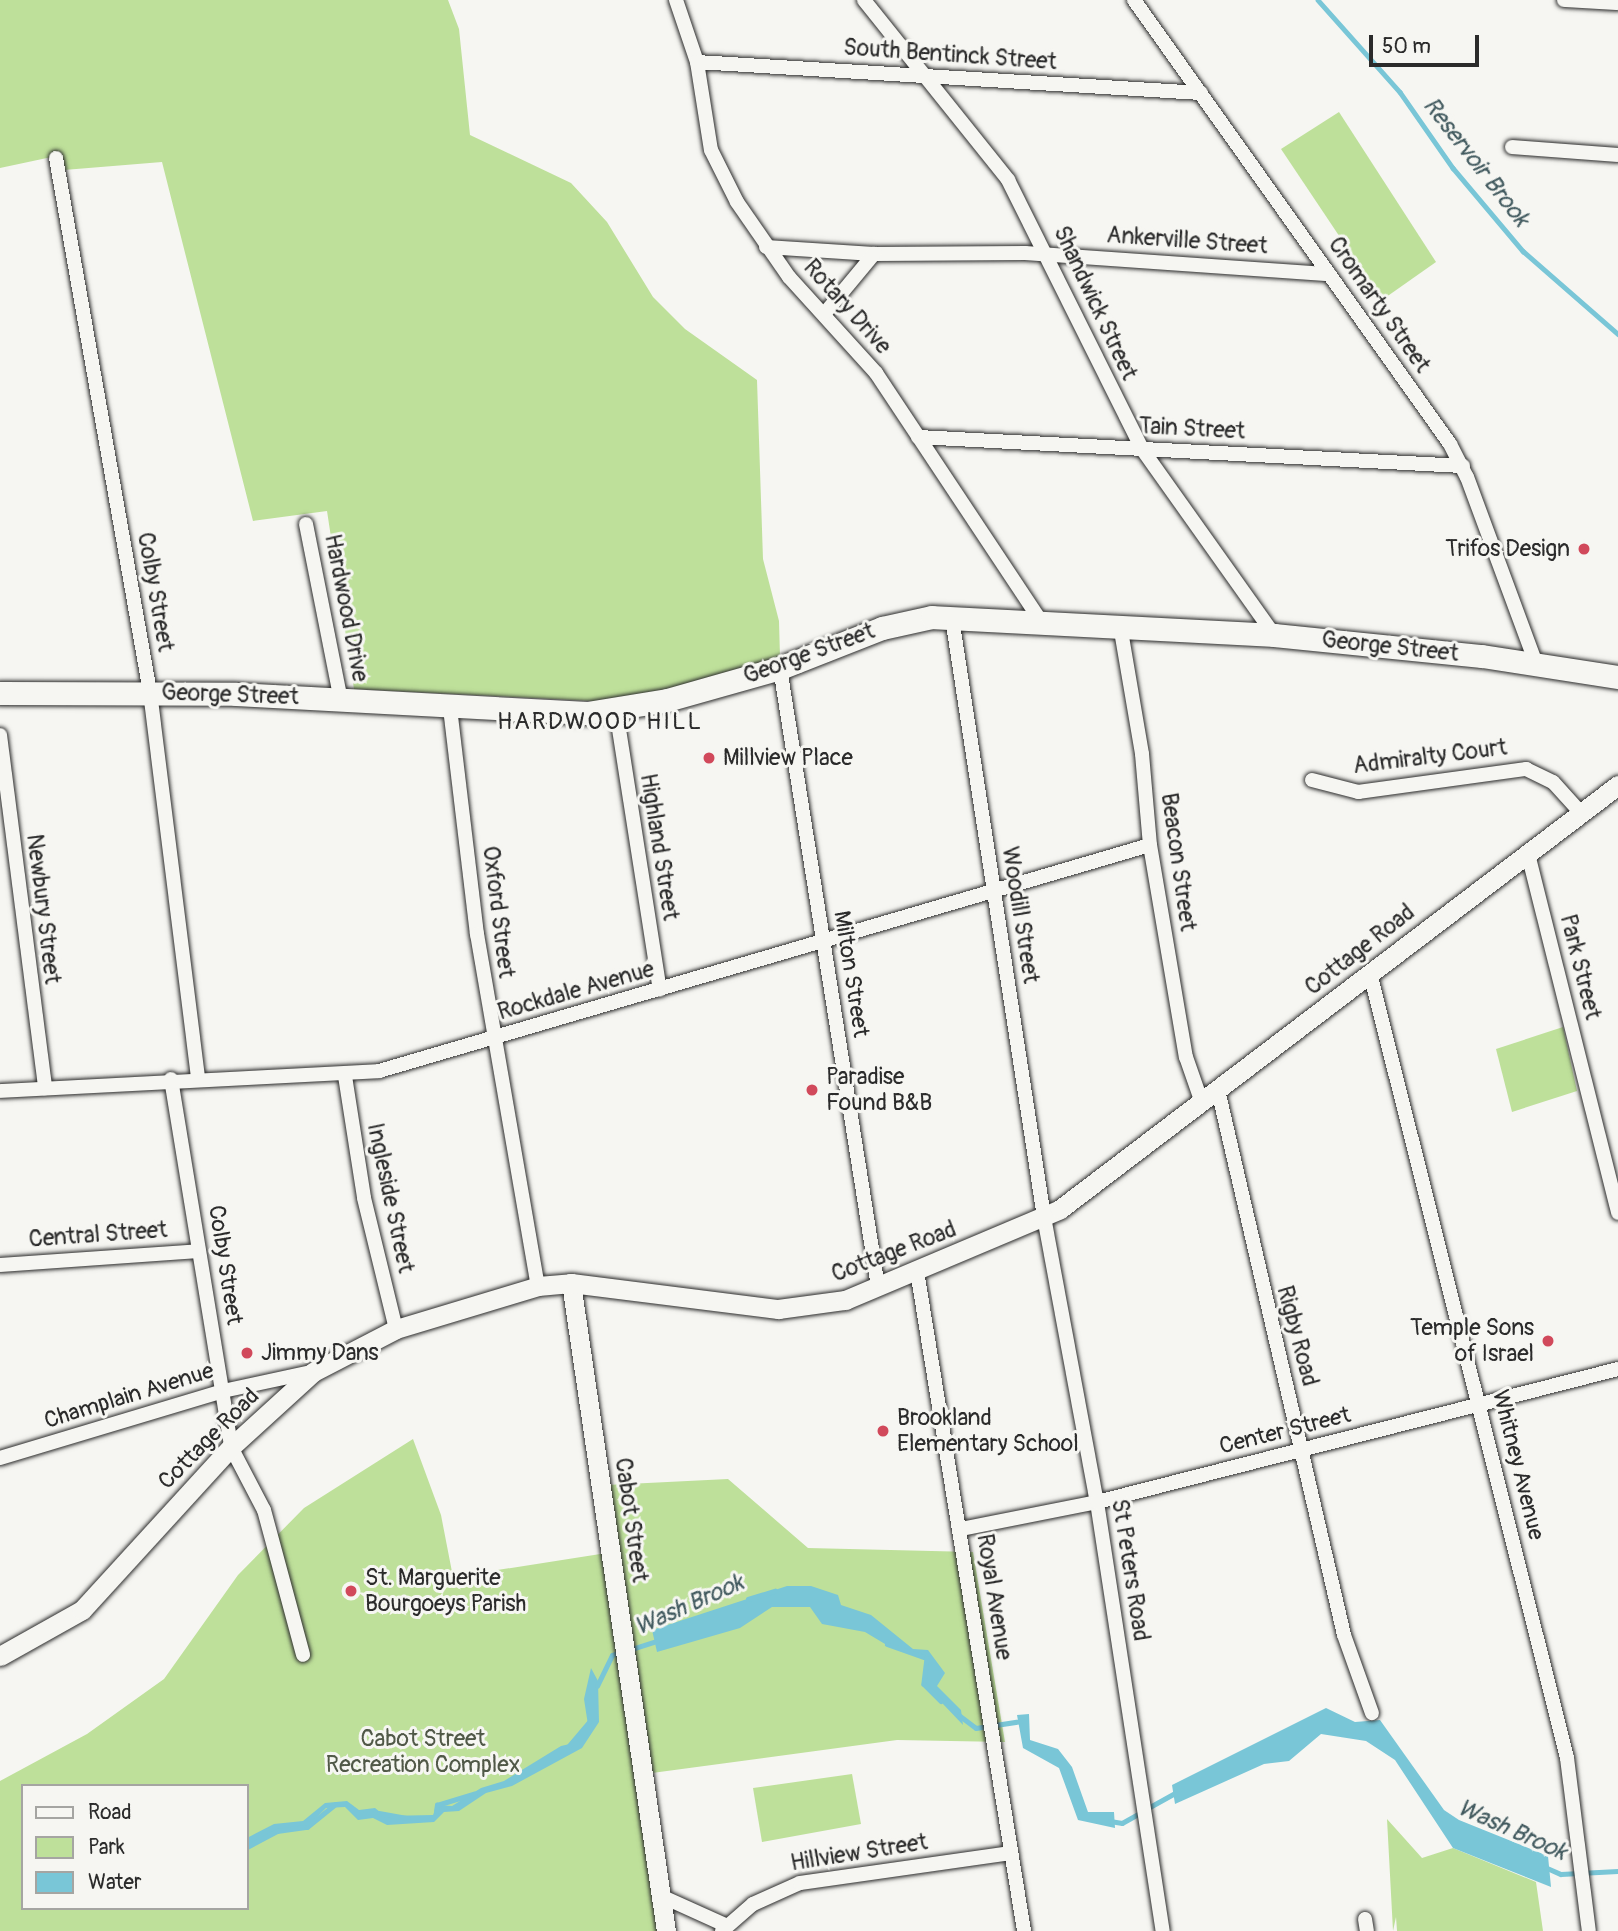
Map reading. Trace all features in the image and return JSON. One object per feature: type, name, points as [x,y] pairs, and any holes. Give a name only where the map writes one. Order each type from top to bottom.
[{"type":"main road","name":"George Street","points":[[0,693],[150,692],[450,708],[616,710],[780,668],[882,628],[932,617],[1040,620],[1274,635],[1536,664],[1618,677]]},
{"type":"main road","name":"Cottage Road","points":[[0,1656],[82,1610],[231,1447],[313,1372],[396,1329],[538,1286],[571,1283],[778,1309],[845,1300],[1044,1217],[1088,1191],[1618,785]]},
{"type":"main road","name":"Cabot Street","points":[[571,1283],[666,1931]]},
{"type":"street","name":"Rotary Drive","points":[[676,0],[697,62],[711,150],[766,247],[876,373],[1040,620]]},
{"type":"street","name":"Shandwick Street","points":[[864,0],[922,76],[1000,167],[1142,449],[1274,635]]},
{"type":"street","name":"Cromarty Street","points":[[1134,0],[1463,466],[1536,664]]},
{"type":"street","points":[[1564,0],[1618,3]]},
{"type":"street","name":"South Bentinck Street","points":[[697,62],[1200,93]]},
{"type":"street","points":[[1511,147],[1618,155]]},
{"type":"street","name":"Colby Street","points":[[55,158],[150,692],[198,1078]]},
{"type":"street","name":"Ankerville Street","points":[[766,247],[874,254],[1046,254],[1329,274]]},
{"type":"street","points":[[825,313],[874,254]]},
{"type":"street","name":"Tain Street","points":[[918,437],[1463,466]]},
{"type":"street","name":"Hardwood Drive","points":[[306,524],[341,701]]},
{"type":"street","name":"Woodill Street","points":[[951,618],[1044,1217]]},
{"type":"street","name":"Beacon Street","points":[[1120,625],[1142,754],[1150,845],[1186,1056],[1202,1103]]},
{"type":"street","name":"Milton Street","points":[[780,668],[878,1287]]},
{"type":"street","name":"Oxford Street","points":[[450,708],[493,1039],[538,1286]]},
{"type":"street","name":"Highland Street","points":[[616,710],[660,990]]},
{"type":"street","name":"Newbury Street","points":[[0,735],[45,1088]]},
{"type":"street","name":"Admiralty Court","points":[[1312,780],[1358,792],[1526,769],[1553,782],[1581,813]]},
{"type":"street","name":"Rockdale Avenue","points":[[0,1091],[171,1079],[345,1076],[379,1071],[1150,845]]},
{"type":"street","name":"Park Street","points":[[1528,854],[1618,1213]]},
{"type":"street","name":"Whitney Avenue","points":[[1370,973],[1567,1758],[1589,1931]]},
{"type":"street","name":"Ingleside Street","points":[[345,1076],[364,1198],[396,1329]]},
{"type":"street","name":"Colby Street","points":[[171,1079],[231,1447],[264,1510],[303,1655]]},
{"type":"street","name":"Rigby Road","points":[[1218,1090],[1251,1247],[1304,1449],[1344,1635],[1372,1713]]},
{"type":"street","name":"St Peters Road","points":[[1044,1217],[1097,1502],[1163,1931]]},
{"type":"street","name":"Central Street","points":[[0,1265],[199,1251]]},
{"type":"street","name":"Royal Avenue","points":[[917,1271],[961,1529],[1024,1931]]},
{"type":"street","name":"Center Street","points":[[961,1529],[1097,1502],[1618,1368]]},
{"type":"street","name":"Champlain Avenue","points":[[0,1458],[223,1391],[313,1372]]},
{"type":"street","name":"Hillview Street","points":[[662,1896],[724,1928],[760,1899],[800,1883],[1011,1853]]},
{"type":"green space","points":[[0,0],[448,0],[459,29],[470,135],[571,183],[607,222],[653,297],[685,329],[757,380],[763,559],[779,621],[780,657],[648,697],[613,702],[354,689],[327,511],[253,521],[162,162],[64,170],[61,155],[0,168]]},
{"type":"green space","points":[[1339,112],[1436,262],[1382,300],[1281,149]]},
{"type":"green space","points":[[1563,1027],[1577,1091],[1512,1112],[1496,1049]]},
{"type":"green space","name":"Cabot Street Recreation Complex","points":[[413,1439],[441,1515],[453,1577],[613,1552],[607,1485],[728,1479],[808,1548],[973,1552],[1005,1742],[897,1740],[652,1773],[674,1931],[0,1931],[0,1781],[87,1734],[164,1679],[238,1575],[304,1508]]},
{"type":"green space","points":[[852,1774],[861,1824],[762,1842],[753,1788]]},
{"type":"green space","points":[[1387,1819],[1422,1858],[1453,1848],[1536,1882],[1543,1931],[1397,1931],[1396,1917],[1393,1931]]},
{"type":"water","points":[[787,1586],[811,1586],[838,1595],[841,1605],[871,1615],[913,1649],[928,1650],[945,1673],[937,1686],[961,1710],[963,1725],[924,1684],[927,1658],[890,1647],[865,1632],[822,1624],[810,1607],[772,1607],[740,1628],[657,1652],[652,1630]]},
{"type":"water","points":[[591,1668],[598,1681],[599,1722],[582,1748],[512,1786],[486,1793],[459,1811],[444,1812],[434,1822],[387,1825],[373,1818],[358,1820],[345,1807],[326,1808],[307,1827],[277,1831],[248,1846],[248,1837],[274,1824],[303,1821],[325,1803],[347,1801],[359,1810],[375,1808],[385,1816],[433,1815],[437,1805],[452,1806],[481,1788],[504,1781],[561,1746],[574,1743],[588,1725],[584,1699]]},
{"type":"water","points":[[1326,1708],[1355,1722],[1380,1720],[1444,1810],[1459,1820],[1548,1856],[1551,1887],[1453,1848],[1395,1760],[1366,1741],[1321,1734],[1289,1761],[1264,1764],[1175,1804],[1172,1785]]},
{"type":"water","points":[[1029,1714],[1030,1740],[1058,1749],[1072,1767],[1088,1812],[1114,1812],[1115,1828],[1078,1820],[1059,1768],[1023,1748],[1017,1715]]},
{"type":"waterway","name":"Reservoir Brook","points":[[1318,0],[1400,92],[1453,168],[1523,251],[1618,334]]},
{"type":"waterway","name":"Wash Brook","points":[[748,1599],[775,1591]]},
{"type":"waterway","name":"Wash Brook","points":[[629,1650],[657,1641]]},
{"type":"waterway","name":"Wash Brook","points":[[887,1644],[927,1658],[924,1684],[941,1701]]},
{"type":"waterway","name":"Wash Brook","points":[[597,1686],[612,1655],[620,1652]]},
{"type":"waterway","name":"Wash Brook","points":[[959,1715],[976,1728],[1022,1721]]},
{"type":"waterway","name":"Wash Brook","points":[[568,1747],[589,1722]]},
{"type":"waterway","name":"Wash Brook","points":[[1148,1808],[1177,1792]]},
{"type":"waterway","name":"Wash Brook","points":[[436,1811],[437,1805],[474,1794]]},
{"type":"waterway","name":"Wash Brook","points":[[248,1846],[277,1831],[307,1827],[335,1804]]},
{"type":"waterway","name":"Wash Brook","points":[[379,1813],[408,1818]]},
{"type":"waterway","name":"Wash Brook","points":[[1110,1821],[1122,1823],[1140,1813]]},
{"type":"waterway","name":"Wash Brook","points":[[1545,1867],[1561,1874],[1618,1871]]},
{"type":"place","name":"Trifos Design","points":[[1584,549]]},
{"type":"place","name":"Millview Place","points":[[709,758]]},
{"type":"place","name":"Paradise Found B&B","points":[[812,1090]]},
{"type":"place","name":"Temple Sons of Israel","points":[[1548,1341]]},
{"type":"place","name":"Jimmy Dans","points":[[247,1353]]},
{"type":"place","name":"Brookland Elementary School","points":[[883,1431]]},
{"type":"place","name":"St. Marguerite Bourgoeys Parish","points":[[351,1591]]},
{"type":"district","name":"HARDWOOD HILL","points":[[600,722]]}]
